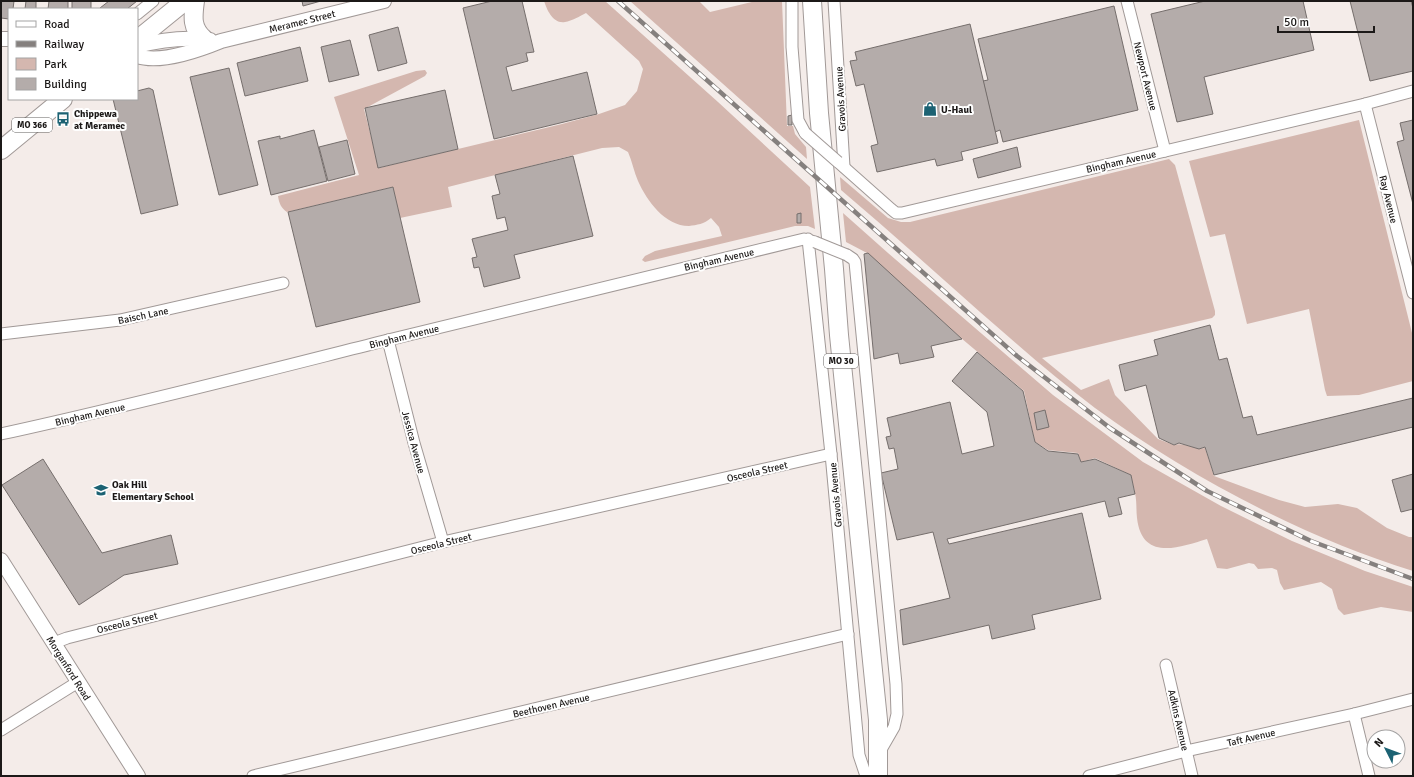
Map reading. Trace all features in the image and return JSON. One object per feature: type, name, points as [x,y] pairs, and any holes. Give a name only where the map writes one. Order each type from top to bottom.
[{"type":"main road","points":[[138,39],[185,1]]},
{"type":"main road","points":[[195,1],[193,22],[197,32],[212,40]]},
{"type":"main road","name":"Gravois Avenue","points":[[812,1],[819,113],[839,335],[878,720],[878,776]]},
{"type":"main road","name":"MO 366","points":[[1,150],[62,100]]},
{"type":"street","points":[[138,13],[153,1]]},
{"type":"street","name":"Meramec Street","points":[[138,46],[168,41],[212,40],[384,1]]},
{"type":"street","points":[[792,1],[792,47],[799,124],[805,133],[841,165]]},
{"type":"street","name":"Gravois Avenue","points":[[834,1],[841,165]]},
{"type":"street","name":"Newport Avenue","points":[[1128,1],[1164,151]]},
{"type":"street","name":"Meramec Street","points":[[138,56],[144,59],[169,57],[197,51],[212,40]]},
{"type":"street","name":"Bingham Avenue","points":[[841,165],[891,209],[902,213],[1365,104],[1413,91]]},
{"type":"street","name":"Ray Avenue","points":[[1365,104],[1413,293]]},
{"type":"street","name":"Gravois Avenue","points":[[866,776],[859,755],[812,240],[847,255],[855,262],[896,684],[897,714],[894,727],[879,753]]},
{"type":"street","name":"Bingham Avenue","points":[[1,434],[131,405],[388,340],[720,259],[812,240]]},
{"type":"street","name":"Baisch Lane","points":[[1,334],[120,320],[283,283]]},
{"type":"street","name":"Jessica Avenue","points":[[388,340],[414,443],[443,542]]},
{"type":"street","name":"Osceola Street","points":[[54,643],[67,638],[443,542],[831,454]]},
{"type":"street","name":"Morganford Road","points":[[1,560],[138,776]]},
{"type":"street","name":"Beethoven Avenue","points":[[253,776],[848,634]]},
{"type":"street","name":"Adkins Avenue","points":[[1166,665],[1192,776]]},
{"type":"street","points":[[1,730],[78,682]]},
{"type":"street","name":"Taft Avenue","points":[[1090,776],[1186,751],[1354,714],[1413,699]]},
{"type":"street","points":[[1354,714],[1369,776]]},
{"type":"green space","points":[[544,1],[605,1],[810,187],[815,229],[808,226],[795,226],[645,262],[642,260],[645,256],[655,251],[722,236],[719,227],[711,218],[698,225],[680,225],[672,222],[658,211],[642,189],[628,152],[619,147],[602,148],[448,187],[452,207],[400,218],[392,187],[287,212],[282,207],[278,196],[359,175],[334,97],[416,71],[425,70],[427,73],[425,76],[364,109],[379,168],[562,124],[625,105],[637,91],[643,69],[639,61],[586,13],[570,21],[557,21],[551,16]]},
{"type":"green space","points":[[630,1],[699,1],[710,12],[756,1],[782,1],[787,126],[793,126],[795,134],[806,147],[807,159]]},
{"type":"green space","points":[[1359,120],[1413,337],[1413,381],[1359,395],[1327,396],[1309,309],[1247,324],[1225,234],[1210,237],[1189,161]]},
{"type":"green space","points":[[1169,159],[1175,165],[1215,315],[1212,318],[1042,358],[1081,390],[1109,379],[1115,395],[1158,439],[1174,445],[1182,444],[1197,448],[1205,448],[1214,476],[1279,500],[1305,507],[1338,504],[1357,508],[1387,528],[1409,537],[1413,537],[1413,571],[1330,541],[1248,502],[1168,457],[1131,433],[1080,397],[1051,373],[841,190],[840,177],[888,218],[901,222],[910,222]]},
{"type":"green space","points":[[843,213],[1053,395],[1143,462],[1221,506],[1292,541],[1365,571],[1413,587],[1413,612],[1381,607],[1344,615],[1338,609],[1332,589],[1321,582],[1284,590],[1280,583],[1277,570],[1272,568],[1258,569],[1254,564],[1249,563],[1227,569],[1217,568],[1207,539],[1173,548],[1154,546],[1146,541],[1140,532],[1137,518],[1136,496],[1131,475],[1095,458],[1081,462],[1078,453],[1048,450],[1035,442],[1024,391],[961,338],[867,253],[846,242]]},
{"type":"building","points":[[1,1],[14,1],[13,8],[8,8],[8,19],[1,18]]},
{"type":"building","points":[[26,1],[36,1],[36,8],[25,8]]},
{"type":"building","points":[[49,1],[68,1],[68,8],[48,8]]},
{"type":"building","points":[[72,1],[91,1],[91,8],[72,8]]},
{"type":"building","points":[[109,1],[137,1],[128,8],[100,8]]},
{"type":"building","points":[[302,1],[321,1],[303,6]]},
{"type":"building","points":[[492,1],[522,1],[534,52],[526,53],[528,61],[506,67],[512,91],[587,72],[597,114],[494,139],[463,8]]},
{"type":"building","points":[[1205,1],[1303,1],[1314,50],[1204,77],[1213,114],[1177,122],[1151,14]]},
{"type":"building","points":[[1350,1],[1411,1],[1413,8],[1413,71],[1370,81]]},
{"type":"building","points":[[1114,6],[1138,110],[1003,142],[1000,130],[995,132],[983,81],[988,80],[978,39]]},
{"type":"building","name":"U-Haul","points":[[970,24],[998,143],[961,152],[963,160],[937,166],[935,159],[877,172],[871,146],[878,144],[864,84],[856,86],[850,61],[857,60],[855,52]]},
{"type":"building","points":[[398,27],[407,63],[378,71],[369,35]]},
{"type":"building","points":[[350,40],[359,75],[329,82],[321,47]]},
{"type":"building","points":[[300,47],[308,81],[245,96],[237,63]]},
{"type":"building","points":[[229,68],[258,185],[219,195],[190,77]]},
{"type":"building","points":[[149,88],[153,90],[178,205],[141,214],[113,100],[138,100],[138,91]]},
{"type":"building","points":[[445,90],[458,149],[378,168],[365,108]]},
{"type":"building","points":[[792,115],[792,125],[788,125],[788,116]]},
{"type":"building","points":[[1413,120],[1413,204],[1397,142],[1404,140],[1400,123]]},
{"type":"building","points":[[314,130],[327,181],[271,195],[258,141],[280,136],[280,139]]},
{"type":"building","points":[[347,140],[355,174],[328,181],[319,147]]},
{"type":"building","points":[[1017,147],[1021,167],[978,178],[973,159]]},
{"type":"building","points":[[573,156],[593,236],[514,255],[520,278],[484,287],[479,267],[474,268],[472,258],[477,257],[472,239],[508,230],[505,217],[497,219],[492,196],[500,194],[495,175]]},
{"type":"building","points":[[393,187],[420,302],[316,327],[288,212]]},
{"type":"building","points":[[801,213],[801,223],[797,223],[797,214]]},
{"type":"building","points":[[868,253],[962,339],[931,346],[934,357],[900,364],[898,353],[874,359],[864,254]]},
{"type":"building","points":[[1210,325],[1219,360],[1227,358],[1243,418],[1252,416],[1257,435],[1413,398],[1413,427],[1214,475],[1205,447],[1199,449],[1179,443],[1174,445],[1159,438],[1146,385],[1125,391],[1119,365],[1158,355],[1154,340]]},
{"type":"building","points":[[977,352],[1023,391],[1035,442],[1048,451],[1078,454],[1081,462],[1095,459],[1131,475],[1135,494],[1118,498],[1122,514],[1109,517],[1105,501],[947,539],[949,544],[1082,513],[1101,599],[1032,615],[1035,629],[992,639],[989,625],[903,645],[900,610],[950,598],[933,532],[897,540],[881,473],[898,469],[894,448],[889,449],[886,437],[891,436],[887,418],[950,402],[962,454],[994,446],[987,412],[952,381]]},
{"type":"building","points":[[1045,410],[1049,427],[1037,430],[1034,413]]},
{"type":"building","points":[[43,459],[102,553],[171,535],[178,564],[124,575],[79,605],[2,485]]},
{"type":"building","points":[[1413,474],[1413,509],[1401,512],[1392,480]]},
{"type":"railway","points":[[618,1],[1017,356],[1110,428],[1207,491],[1311,541],[1413,579]]},
{"type":"place","name":"U-Haul","points":[[930,109]]},
{"type":"place","name":"Chippewa at Meramec","points":[[63,119]]},
{"type":"place","name":"Oak Hill Elementary School","points":[[101,490]]}]
